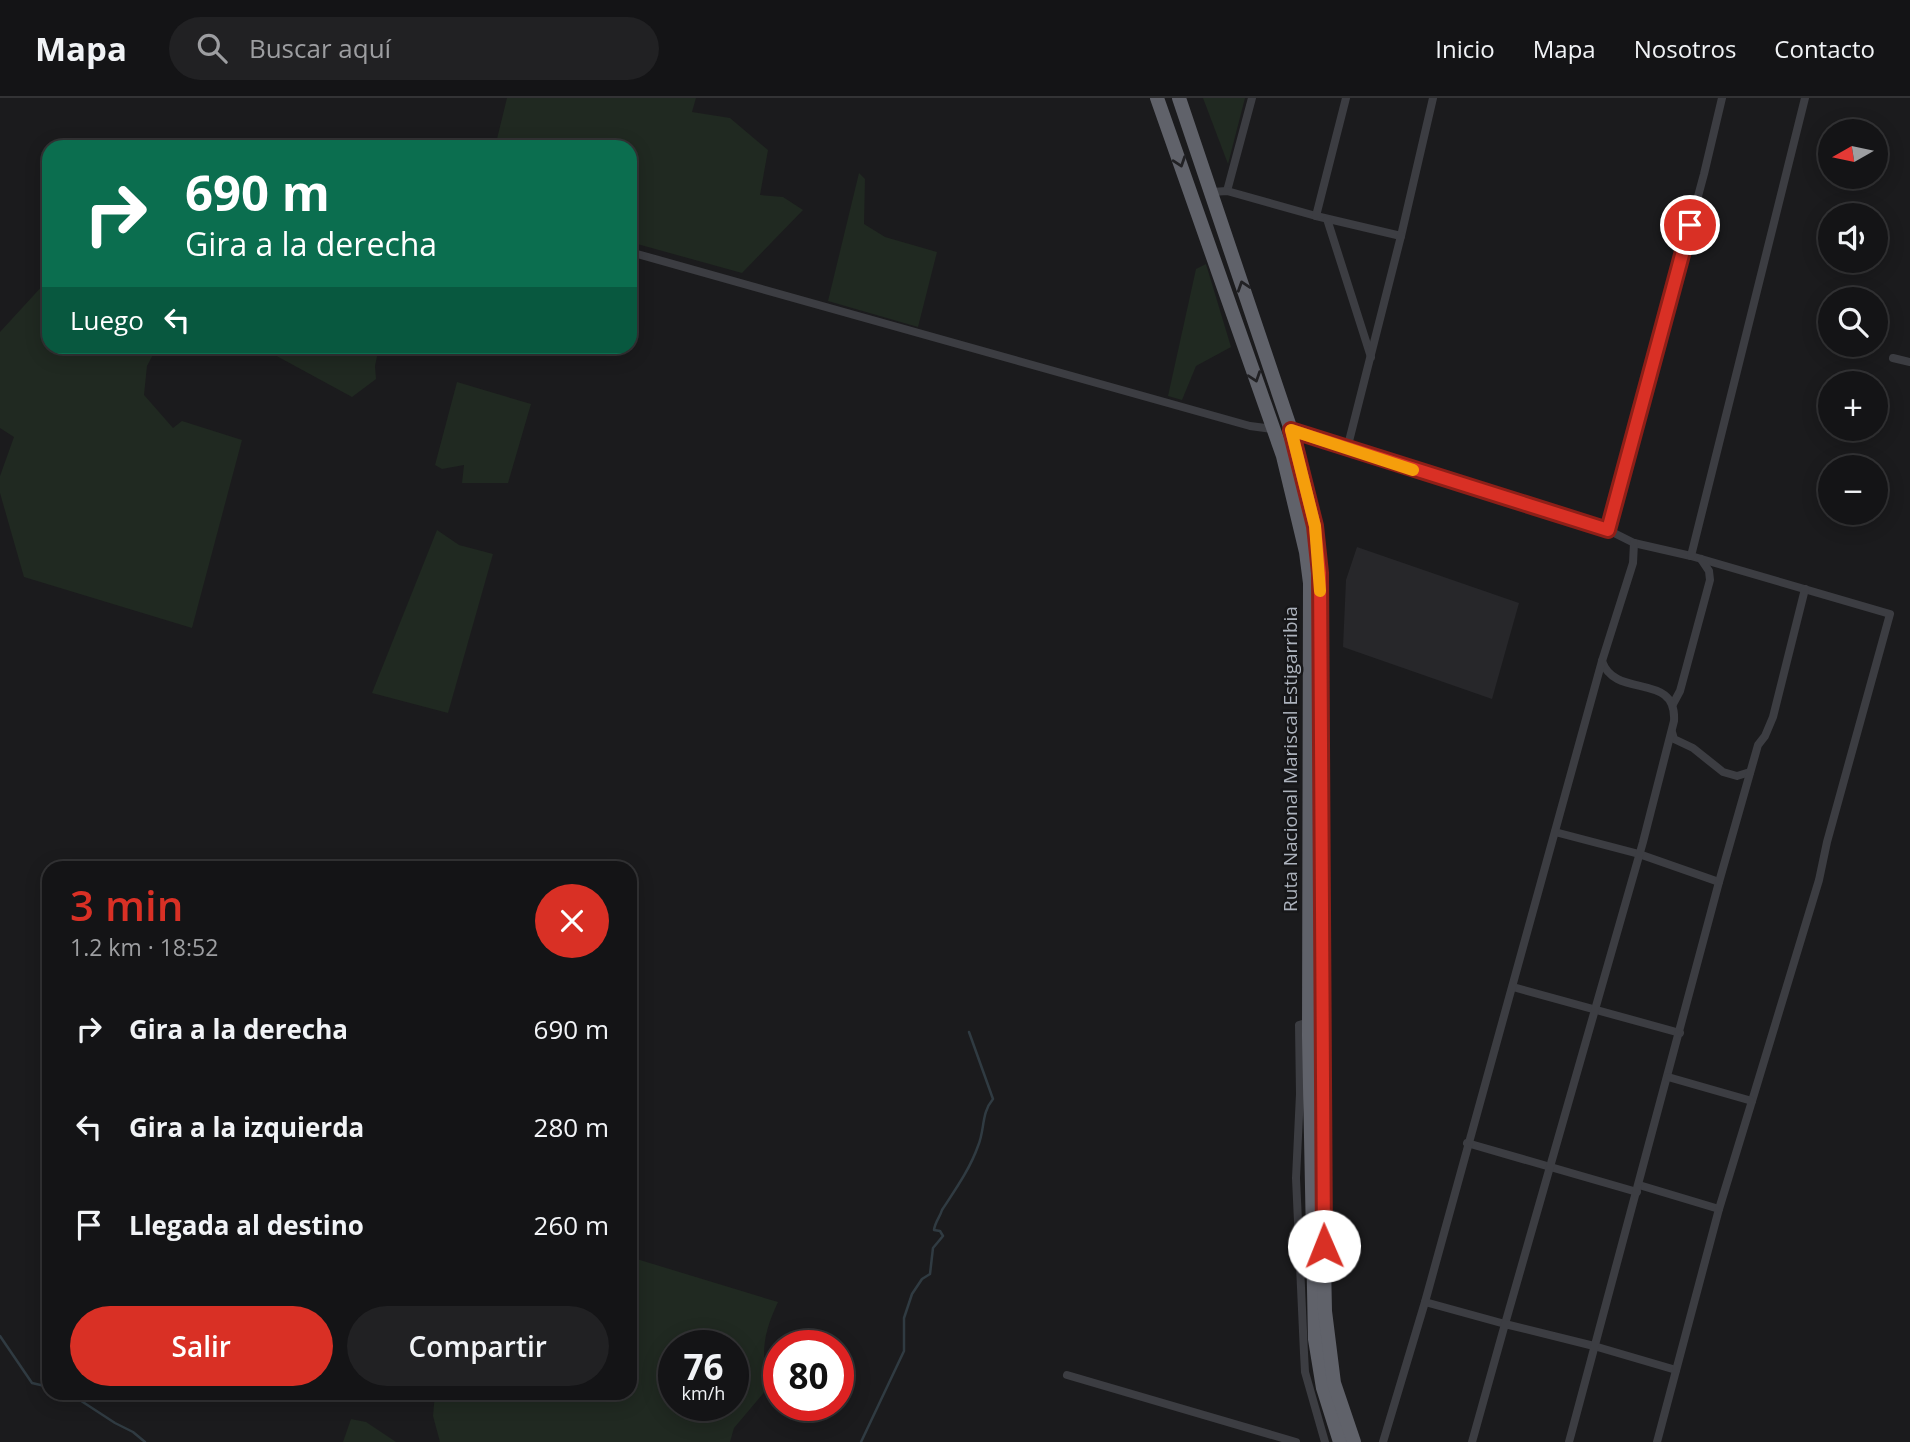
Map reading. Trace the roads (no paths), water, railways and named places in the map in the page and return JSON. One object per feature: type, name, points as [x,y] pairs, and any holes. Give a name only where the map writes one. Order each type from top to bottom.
[{"type":"highway","name":"Ruta Nacional Mariscal Estigarribia","points":[[1157,98],[1283,456],[1306,552],[1310,583],[1309,1022],[1315,1339],[1323,1388],[1340,1442]]},
{"type":"highway","name":"Ruta Nacional Mariscal Estigarribia","points":[[1179,98],[1219,192],[1291,430],[1315,526],[1320,573],[1325,1311],[1334,1383],[1354,1442]]},
{"type":"street","points":[[1252,98],[1219,192],[1401,236]]},
{"type":"street","points":[[1316,216],[1346,98]]},
{"type":"street","points":[[1347,449],[1433,98]]},
{"type":"street","points":[[1608,530],[1722,98]]},
{"type":"street","points":[[1691,556],[1805,98]]},
{"type":"street","points":[[1327,219],[1371,357]]},
{"type":"street","points":[[637,254],[1250,426],[1273,429]]},
{"type":"street","points":[[1893,358],[1910,362]]},
{"type":"street","points":[[1291,430],[1608,530],[1634,543],[1691,556],[1890,614],[1819,880],[1719,1209],[1657,1442]]},
{"type":"street","points":[[1383,1442],[1425,1302],[1602,660],[1633,563],[1634,543]]},
{"type":"street","points":[[1672,704],[1680,691],[1708,590],[1710,574],[1701,559]]},
{"type":"street","points":[[1569,1442],[1719,882],[1758,745],[1773,717],[1804,589]]},
{"type":"street","points":[[1472,1442],[1672,732],[1675,711],[1669,696],[1613,679],[1605,670],[1602,660]]},
{"type":"street","points":[[1672,732],[1675,739],[1693,748],[1723,772],[1737,776],[1750,772]]},
{"type":"street","points":[[1555,832],[1639,854],[1719,882]]},
{"type":"street","points":[[1513,987],[1680,1033]]},
{"type":"street","points":[[1309,1022],[1299,1025],[1300,1094],[1296,1178],[1298,1249],[1305,1372],[1325,1442]]},
{"type":"street","points":[[1668,1077],[1752,1101]]},
{"type":"street","points":[[1467,1143],[1550,1167],[1719,1209]]},
{"type":"street","points":[[1425,1302],[1676,1370]]},
{"type":"street","points":[[1067,1375],[1296,1442]]},
{"type":"waterway","points":[[861,1442],[904,1351],[904,1318],[912,1294],[922,1279],[930,1274],[933,1248],[943,1236],[940,1231],[934,1230],[935,1224],[975,1155],[987,1110],[993,1099],[969,1032]]},
{"type":"waterway","points":[[0,1336],[32,1383],[42,1385]]},
{"type":"waterway","points":[[80,1400],[145,1442]]}]
